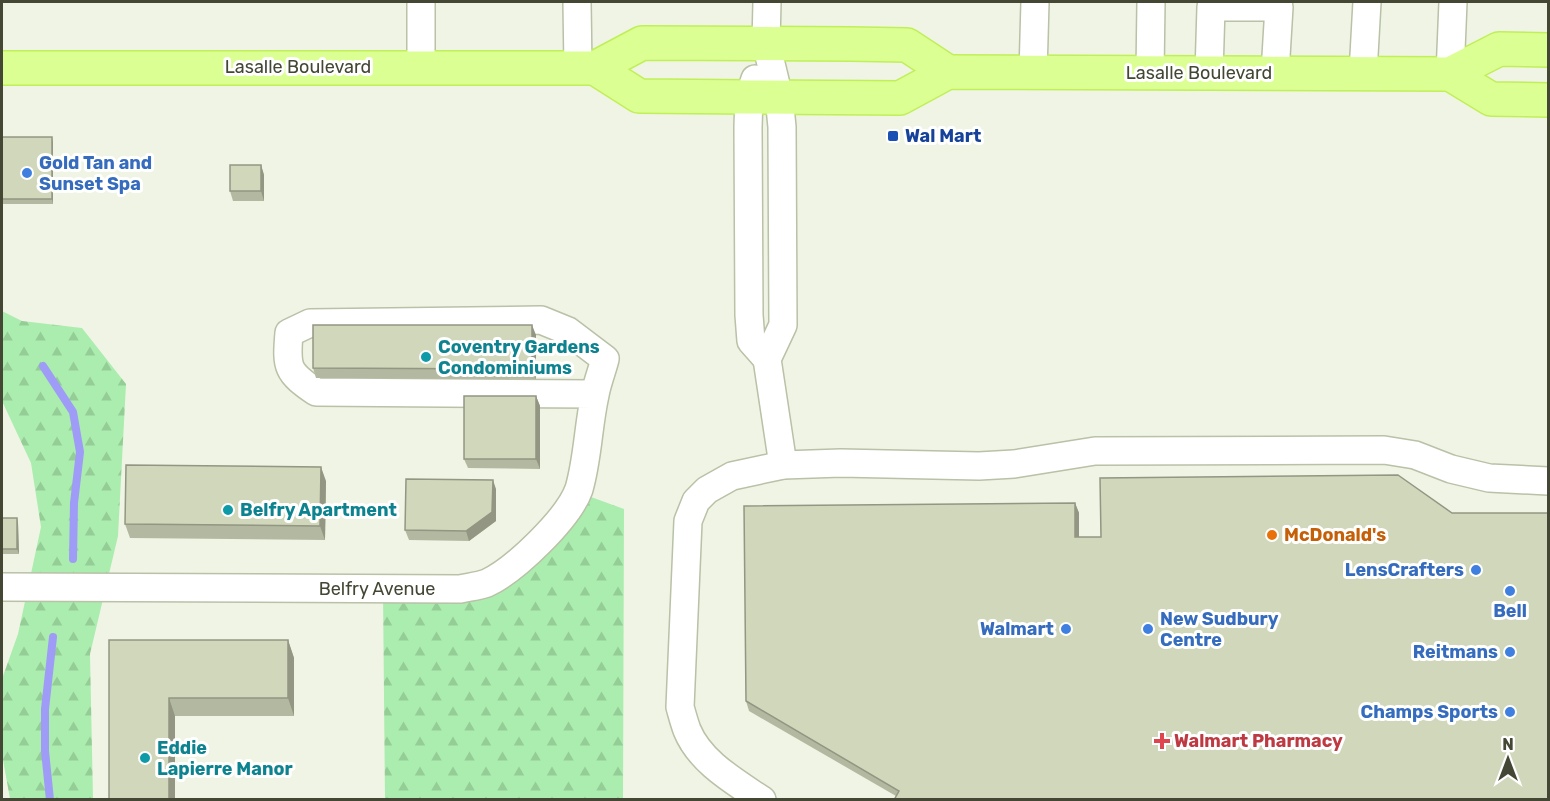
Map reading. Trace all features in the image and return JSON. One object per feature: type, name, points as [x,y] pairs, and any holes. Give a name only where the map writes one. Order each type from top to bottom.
[{"type":"main road","name":"Lasalle Boulevard","points":[[2,68],[587,68],[642,43],[766,43],[907,45],[948,72]]},
{"type":"main road","name":"Lasalle Boulevard","points":[[587,68],[639,96],[900,98],[948,72],[1450,74],[1500,49],[1548,50]]},
{"type":"main road","points":[[1450,74],[1491,99],[1548,100]]},
{"type":"street","points":[[421,2],[422,67]]},
{"type":"street","points":[[577,2],[587,68]]},
{"type":"street","points":[[766,2],[764,97],[751,341],[767,359],[783,465]]},
{"type":"street","points":[[1033,73],[1035,2]]},
{"type":"street","points":[[1150,73],[1151,2]]},
{"type":"street","points":[[1363,74],[1367,2]]},
{"type":"street","points":[[1450,74],[1453,2]]},
{"type":"street","points":[[1209,73],[1211,7],[1248,4],[1278,7],[1275,73]]},
{"type":"street","name":"Belfry Avenue","points":[[2,588],[460,589],[487,583],[514,565],[539,543],[562,517],[578,491],[595,394],[605,359],[568,331],[541,320],[310,323],[289,333],[287,360],[297,379],[316,392],[595,394]]},
{"type":"street","points":[[762,800],[726,777],[702,754],[687,730],[680,707],[688,521],[696,501],[707,490],[732,476],[783,465],[841,463],[979,466],[1014,464],[1095,451],[1384,450],[1415,455],[1451,469],[1489,478],[1548,481]]},
{"type":"green space","points":[[2,311],[22,321],[82,328],[126,384],[118,536],[90,654],[93,799],[10,799],[2,754],[3,676],[18,634],[41,527],[31,463],[2,401]]},
{"type":"green space","points":[[580,493],[624,509],[623,799],[385,799],[383,592],[488,585]]},
{"type":"building","name":"Gold Tan and Sunset Spa","points":[[2,137],[52,137],[52,199],[2,199]]},
{"type":"building","points":[[230,165],[261,165],[261,191],[230,191]]},
{"type":"building","name":"Coventry Gardens Condominiums","points":[[313,325],[532,325],[532,369],[313,368]]},
{"type":"building","points":[[464,396],[536,396],[536,459],[464,459]]},
{"type":"building","name":"Belfry Apartment","points":[[126,465],[321,467],[320,526],[125,524]]},
{"type":"building","name":"New Sudbury Centre","points":[[1398,475],[1452,513],[1548,513],[1548,800],[894,800],[899,791],[746,701],[744,506],[1075,503],[1075,537],[1101,537],[1100,478]]},
{"type":"building","points":[[406,479],[493,480],[492,512],[466,531],[405,530]]},
{"type":"building","points":[[2,518],[17,518],[17,549],[2,549]]},
{"type":"building","name":"Eddie Lapierre Manor","points":[[109,640],[288,640],[288,698],[169,698],[169,800],[109,800]]},
{"type":"waterway","points":[[43,366],[73,412],[80,452],[74,503],[73,559]]},
{"type":"waterway","points":[[50,800],[45,751],[45,709],[53,637]]},
{"type":"place","name":"Wal Mart","points":[[893,136]]},
{"type":"place","name":"Gold Tan and Sunset Spa","points":[[27,173]]},
{"type":"place","name":"Coventry Gardens Condominiums","points":[[426,357]]},
{"type":"place","name":"Belfry Apartment","points":[[228,510]]},
{"type":"place","name":"McDonald's","points":[[1272,535]]},
{"type":"place","name":"LensCrafters","points":[[1476,570]]},
{"type":"place","name":"Bell","points":[[1510,591]]},
{"type":"place","name":"Walmart","points":[[1066,629]]},
{"type":"place","name":"New Sudbury Centre","points":[[1148,629]]},
{"type":"place","name":"Reitmans","points":[[1510,652]]},
{"type":"place","name":"Champs Sports","points":[[1510,712]]},
{"type":"place","name":"Walmart Pharmacy","points":[[1162,741]]},
{"type":"place","name":"Eddie Lapierre Manor","points":[[145,758]]}]
